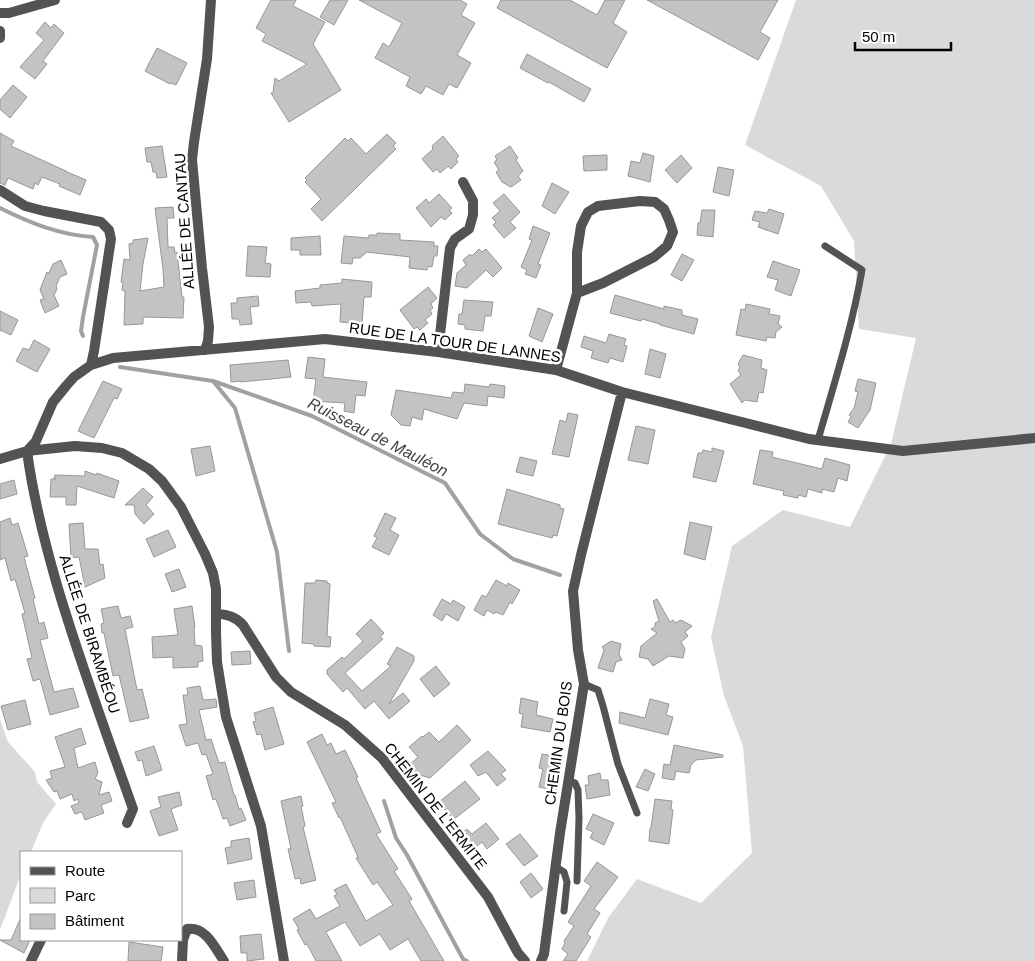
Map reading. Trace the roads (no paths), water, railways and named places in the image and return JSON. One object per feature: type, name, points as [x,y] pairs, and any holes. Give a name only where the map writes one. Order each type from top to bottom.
[{"type":"street","points":[[0,13],[9,13],[55,0]]},
{"type":"street","name":"ALLÉE DE CANTAU","points":[[205,350],[209,327],[192,160],[208,59],[211,0]]},
{"type":"street","points":[[0,32],[0,38]]},
{"type":"street","points":[[438,352],[450,248],[455,239],[469,229],[473,215],[473,201],[463,182]]},
{"type":"street","points":[[0,190],[25,206],[101,222],[109,230],[110,239],[91,365]]},
{"type":"street","points":[[556,370],[577,293],[577,252],[581,226],[588,212],[598,206],[640,201],[655,202],[664,209],[673,232],[668,246],[654,257],[603,283],[577,293]]},
{"type":"street","name":"RUE DE LA TOUR DE LANNES","points":[[27,451],[36,440],[53,402],[74,377],[91,365],[113,358],[325,339],[438,352],[556,370],[622,392],[809,439],[903,451],[1035,438]]},
{"type":"street","name":"CHEMIN DU BOIS","points":[[542,958],[584,684],[578,650],[573,591],[622,392]]},
{"type":"street","points":[[0,458],[27,451],[75,446],[102,448],[122,453],[149,469],[162,481],[181,508],[205,554],[213,574],[216,589],[217,662],[226,717],[261,826],[284,961]]},
{"type":"street","name":"ALLÉE DE BIRAMBÉOU","points":[[27,451],[31,483],[40,526],[64,609],[133,809],[128,822]]},
{"type":"street","name":"CHEMIN DE L'ERMITE","points":[[216,613],[238,619],[276,677],[291,692],[346,725],[382,758],[488,897],[518,953],[525,961]]},
{"type":"street","points":[[182,961],[183,940],[187,928],[193,928],[205,933],[224,961]]},
{"type":"street","points":[[31,961],[41,941]]},
{"type":"lane","points":[[818,440],[844,350],[862,270],[825,246]]},
{"type":"lane","points":[[584,684],[598,690],[604,706],[618,764],[637,814]]},
{"type":"lane","points":[[568,780],[575,782],[578,790],[577,881]]},
{"type":"lane","points":[[556,867],[564,872],[567,882],[564,911]]},
{"type":"waterway","points":[[0,208],[45,227],[69,234],[93,237],[97,245],[83,317],[81,331],[83,336]]},
{"type":"waterway","points":[[120,367],[213,381],[235,408],[277,552],[289,651]]},
{"type":"waterway","name":"Ruisseau de Mauléon","points":[[213,381],[312,416],[445,483],[480,534],[513,559],[560,575]]},
{"type":"waterway","points":[[384,801],[396,838],[463,959],[467,961]]}]
